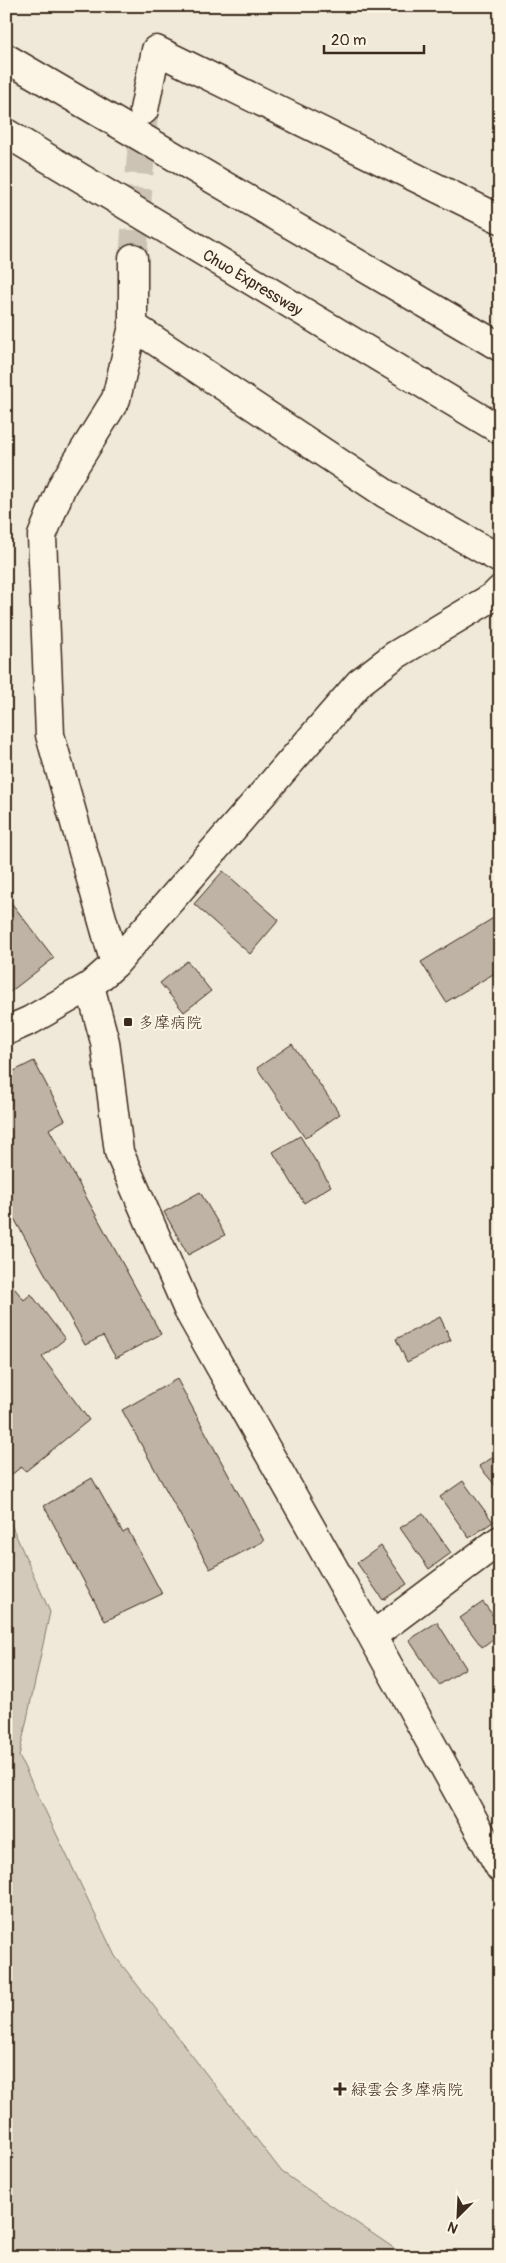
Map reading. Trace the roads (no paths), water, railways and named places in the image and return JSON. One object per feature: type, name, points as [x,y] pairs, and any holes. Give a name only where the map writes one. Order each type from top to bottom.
[{"type":"main road","points":[[144,110],[156,50],[500,219]]},
{"type":"main road","points":[[6,58],[500,347]]},
{"type":"main road","name":"Chuo Expressway","points":[[6,133],[500,430]]},
{"type":"main road","points":[[114,964],[50,735],[42,536],[62,486],[116,399],[133,326],[133,258]]},
{"type":"main road","points":[[133,326],[386,494],[500,558]]},
{"type":"main road","points":[[6,1031],[31,1020],[90,986],[114,964],[360,682],[394,656],[494,596],[500,590]]},
{"type":"main road","points":[[90,986],[105,1042],[119,1152],[188,1310],[498,1860]]},
{"type":"main road","points":[[372,1636],[500,1540]]},
{"type":"tunnel","points":[[133,258],[144,115]]},
{"type":"place","name":"多摩病院","points":[[128,1022]]},
{"type":"place","name":"緑雲会多摩病院","points":[[340,2089]]}]
